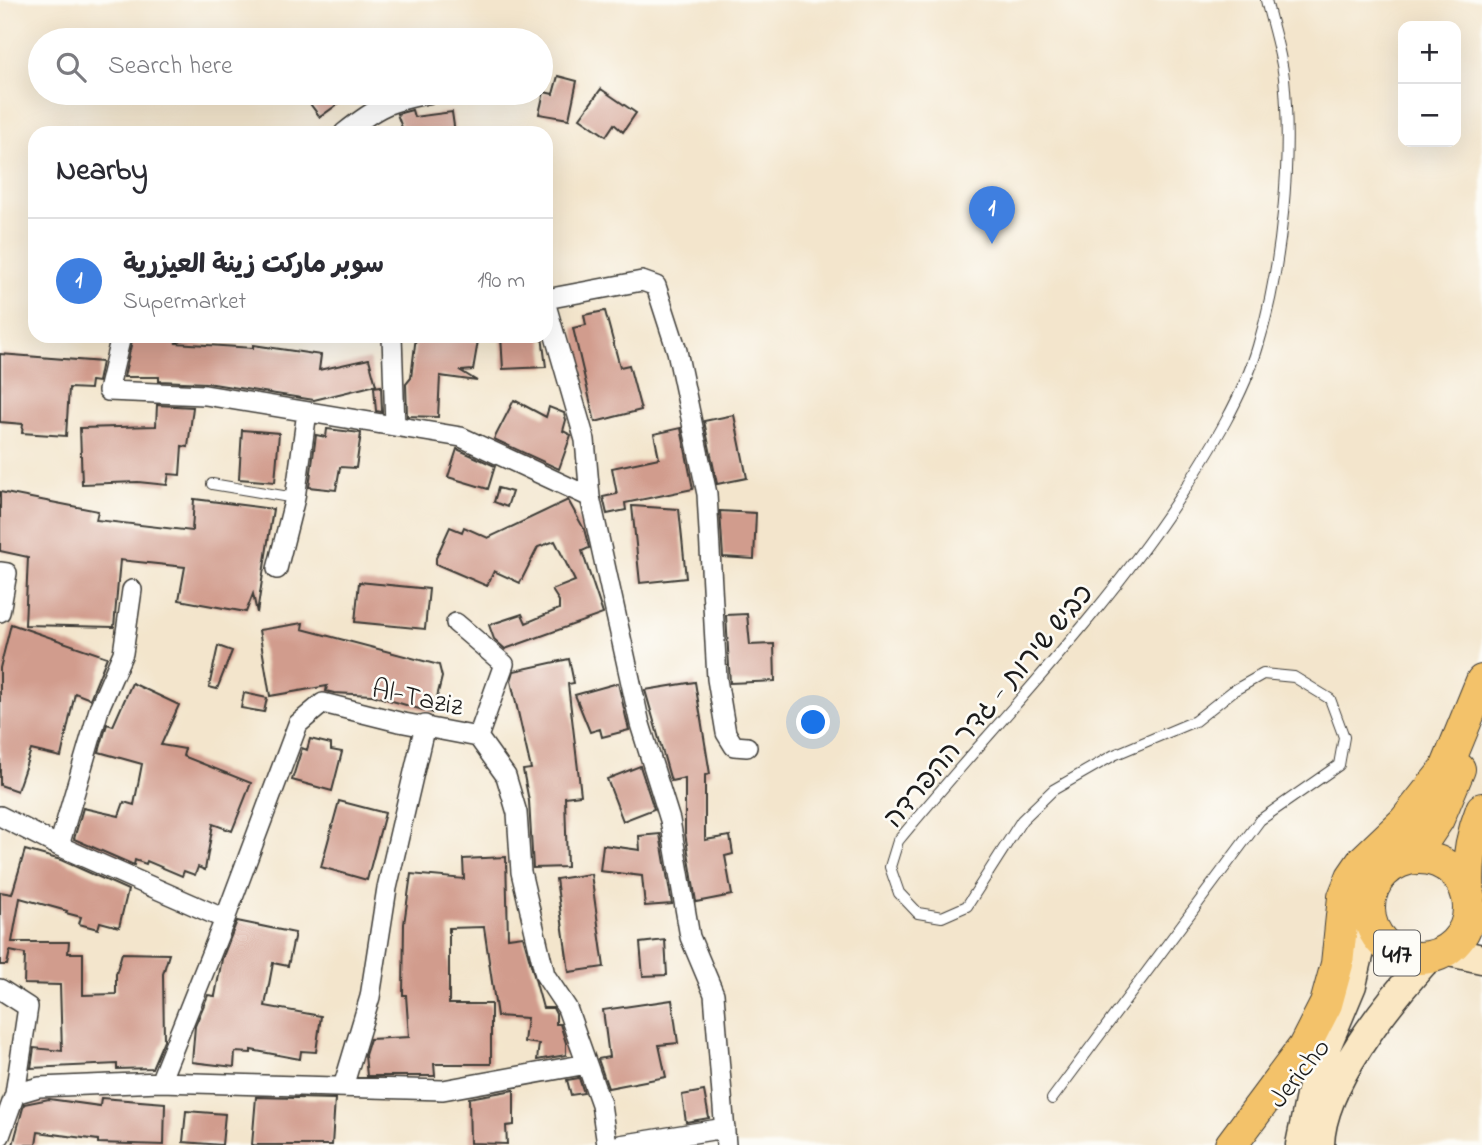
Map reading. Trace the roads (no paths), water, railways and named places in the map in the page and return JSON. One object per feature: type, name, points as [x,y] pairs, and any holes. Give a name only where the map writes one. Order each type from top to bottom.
[{"type":"main road","name":"417","points":[[1480,829],[1466,872],[1474,908],[1463,933],[1436,955],[1411,958],[1389,948],[1374,930],[1369,914],[1369,899],[1384,872],[1412,858],[1445,803],[1466,751],[1482,682]]},
{"type":"main road","points":[[1231,1145],[1304,1047],[1326,1004],[1337,964],[1344,897],[1352,877],[1363,861],[1405,821],[1446,769],[1482,682]]},
{"type":"main road","points":[[1412,858],[1427,858],[1448,867],[1463,883],[1474,908]]},
{"type":"main road","points":[[1314,1144],[1314,1076],[1360,961],[1369,914]]},
{"type":"main road","points":[[1314,1144],[1346,1067],[1360,1042],[1436,955],[1482,959]]},
{"type":"main road","name":"Jericho","points":[[1231,1145],[1292,1086],[1333,1028]]},
{"type":"street","points":[[353,126],[382,105]]},
{"type":"street","points":[[553,298],[642,281],[656,286],[662,298],[677,351],[707,494],[717,680],[726,733],[734,746],[747,747]]},
{"type":"street","points":[[553,329],[585,440],[590,497],[640,724],[670,820],[690,937],[714,994],[726,1137],[621,1145]]},
{"type":"street","points":[[119,343],[107,391],[205,395],[461,437],[590,497]]},
{"type":"street","points":[[392,343],[395,426]]},
{"type":"street","points":[[277,569],[295,498],[307,412]]},
{"type":"street","points":[[0,572],[7,573],[0,612]]},
{"type":"street","points":[[59,846],[100,706],[123,653],[132,590]]},
{"type":"street","points":[[456,622],[504,664],[478,737]]},
{"type":"street","name":"Al-Taziz","points":[[160,1082],[298,724],[323,703],[399,722],[478,737],[506,776],[517,813],[521,872],[545,975],[567,1008],[601,1104],[607,1145]]},
{"type":"street","points":[[343,1087],[370,997],[387,888],[425,725]]},
{"type":"street","points":[[0,816],[59,846],[225,919]]},
{"type":"street","points":[[0,989],[28,1007],[15,1094],[0,1136]]},
{"type":"street","points":[[15,1094],[39,1087],[160,1082],[443,1090],[587,1064]]},
{"type":"lane","name":"כביש שירות - גדר ההפרדה","points":[[1052,1099],[1260,820],[1339,765],[1344,737],[1330,699],[1294,677],[1263,674],[1233,691],[1195,721],[1114,755],[1053,790],[1022,820],[967,906],[942,917],[918,913],[899,893],[890,867],[898,841],[1041,678],[1144,552],[1215,443],[1258,347],[1279,252],[1284,176],[1284,76],[1266,0]]},
{"type":"lane","points":[[212,484],[295,498]]},
{"type":"place","name":"سوبر ماركت زينة العيزرية","points":[[992,244]]}]
